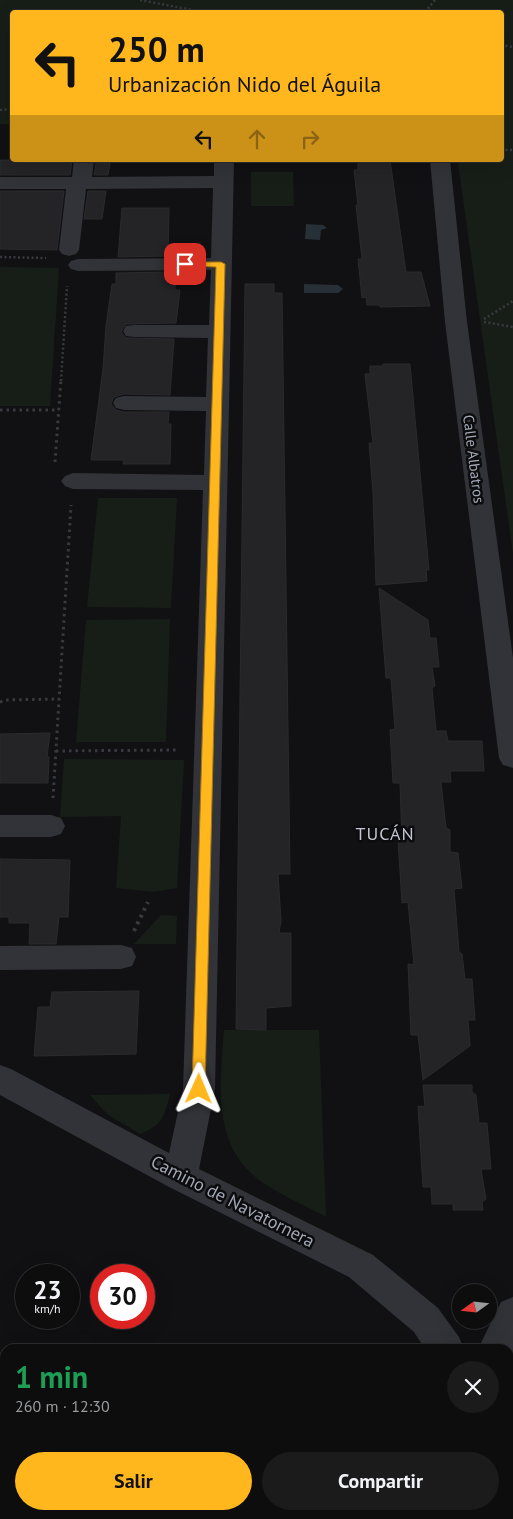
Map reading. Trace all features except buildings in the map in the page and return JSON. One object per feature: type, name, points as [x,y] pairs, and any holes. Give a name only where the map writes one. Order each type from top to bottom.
[{"type":"street","points":[[84,162],[79,183],[72,258],[221,264]]},
{"type":"street","name":"Calle Albatros","points":[[440,162],[456,322],[513,758]]},
{"type":"street","points":[[0,183],[79,183],[223,171],[199,1089],[181,1176]]},
{"type":"street","points":[[134,331],[219,332]]},
{"type":"street","points":[[124,403],[217,404]]},
{"type":"street","points":[[73,481],[215,482]]},
{"type":"street","points":[[0,826],[51,826]]},
{"type":"street","points":[[0,958],[122,956]]},
{"type":"street","name":"Camino de Navatornera","points":[[0,1079],[181,1176],[361,1266],[426,1320],[443,1344]]},
{"type":"street","points":[[498,1344],[513,1314]]},
{"type":"path","points":[[140,0],[192,10]]},
{"type":"path","points":[[427,10],[435,0]]},
{"type":"path","points":[[0,257],[72,258],[54,474],[73,481],[51,826]]},
{"type":"path","points":[[478,322],[513,327]]},
{"type":"path","points":[[0,410],[58,410]]},
{"type":"path","points":[[0,702],[5,700],[60,699]]},
{"type":"path","points":[[56,751],[208,750]]},
{"type":"shaded area","points":[[0,0],[513,0],[513,554],[458,163],[504,162],[504,10],[10,10],[10,124],[0,124]]},
{"type":"shaded area","points":[[251,172],[293,172],[294,206],[251,206]]},
{"type":"shaded area","points":[[306,224],[323,225],[327,228],[321,230],[320,240],[305,239]]},
{"type":"shaded area","points":[[0,267],[59,268],[50,406],[0,406]]},
{"type":"shaded area","points":[[304,284],[338,285],[343,289],[338,293],[304,293]]},
{"type":"shaded area","points":[[98,498],[177,498],[171,608],[87,607]]},
{"type":"shaded area","points":[[170,619],[166,742],[76,742],[86,620]]},
{"type":"shaded area","points":[[64,759],[184,760],[177,888],[154,892],[116,888],[121,816],[60,817]]},
{"type":"shaded area","points":[[161,915],[177,916],[176,944],[134,944]]},
{"type":"shaded area","points":[[224,1030],[319,1030],[326,1217],[262,1182],[246,1168],[234,1151],[222,1113],[221,1071]]},
{"type":"shaded area","points":[[170,1094],[164,1115],[158,1123],[140,1134],[107,1114],[90,1095]]},
{"type":"district","name":"TUCÁN","points":[[385,833]]},
{"type":"route","points":[[185,264],[221,264],[199,1089]]}]
